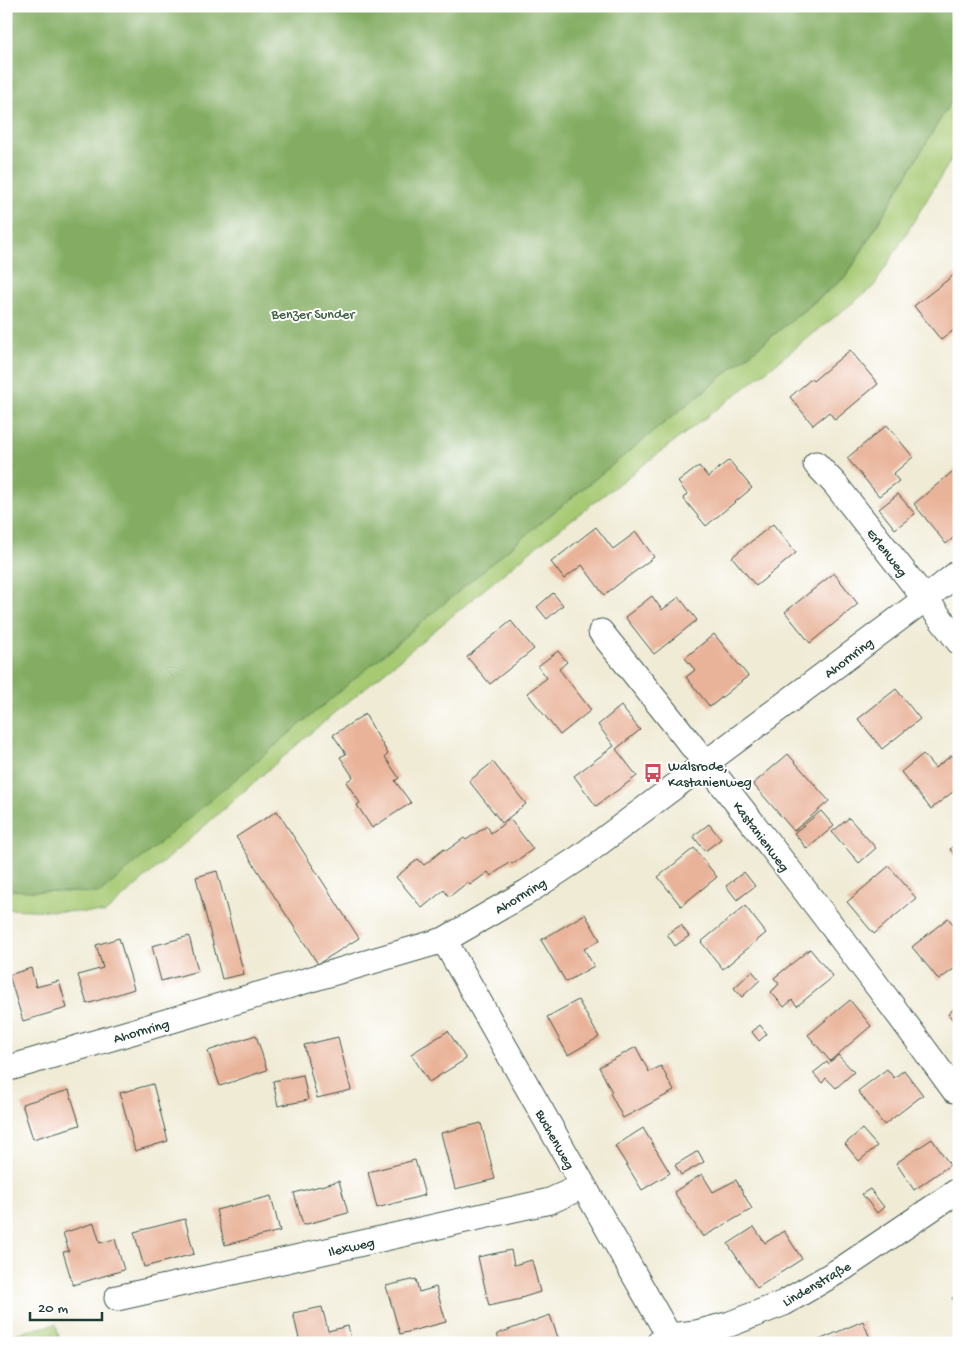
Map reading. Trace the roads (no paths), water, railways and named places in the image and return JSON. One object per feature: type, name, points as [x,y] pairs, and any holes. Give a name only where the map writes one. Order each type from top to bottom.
[{"type":"street","name":"Erlenweg","points":[[816,464],[835,484],[959,642]]},
{"type":"street","name":"Ahornring","points":[[6,1069],[444,940],[527,892],[579,858],[959,572]]},
{"type":"street","name":"Kastanienweg","points":[[601,632],[706,762],[885,995],[954,1090]]},
{"type":"street","name":"Buchenweg","points":[[444,940],[583,1186],[664,1339]]},
{"type":"street","name":"Ilexweg","points":[[117,1298],[550,1201],[583,1186]]},
{"type":"street","name":"Lindenstraße","points":[[664,1339],[730,1324],[784,1303],[845,1267],[959,1190]]},
{"type":"place","name":"Walsrode, Kastanienweg","points":[[653,773]]},
{"type":"park label","name":"Benzer Sunder","points":[[313,313]]}]
